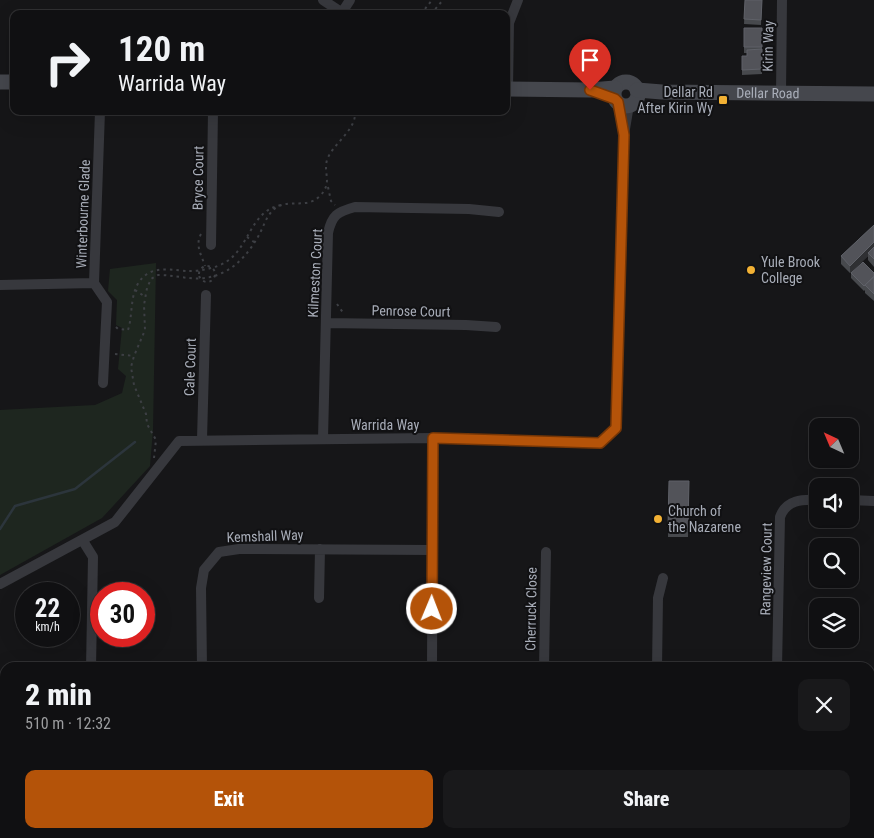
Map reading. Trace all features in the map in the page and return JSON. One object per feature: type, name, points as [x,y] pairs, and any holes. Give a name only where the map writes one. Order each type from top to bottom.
[{"type":"main road","name":"Dellar Road","points":[[510,89],[590,90],[625,97],[662,92],[874,94]]},
{"type":"street","points":[[323,0],[337,10]]},
{"type":"street","points":[[510,22],[518,0]]},
{"type":"street","name":"Kirin Way","points":[[781,93],[782,0]]},
{"type":"street","name":"Warrida Way","points":[[0,584],[115,522],[179,441],[202,439],[433,438],[600,443],[616,428],[625,97]]},
{"type":"street","name":"Winterbourne Glade","points":[[0,285],[94,283],[100,115]]},
{"type":"street","name":"Bryce Court","points":[[211,245],[213,115]]},
{"type":"street","points":[[340,211],[355,207],[469,209],[499,212]]},
{"type":"street","name":"Kilmeston Court","points":[[322,439],[328,233],[331,221],[340,211]]},
{"type":"street","points":[[94,283],[107,302],[103,383]]},
{"type":"street","name":"Cale Court","points":[[202,439],[206,295]]},
{"type":"street","name":"Penrose Court","points":[[326,323],[496,327]]},
{"type":"street","points":[[432,662],[433,438]]},
{"type":"street","points":[[859,500],[874,501]]},
{"type":"street","name":"Rangeview Court","points":[[777,662],[780,517],[785,508],[794,502],[809,501]]},
{"type":"street","points":[[82,541],[93,557],[91,662]]},
{"type":"street","name":"Kemshall Way","points":[[202,662],[201,588],[204,570],[219,552],[239,549],[433,550]]},
{"type":"street","points":[[319,598],[320,549]]},
{"type":"street","name":"Cherruck Close","points":[[544,662],[546,552]]},
{"type":"street","points":[[657,662],[658,598],[663,578]]},
{"type":"path","points":[[424,10],[432,0]]},
{"type":"path","points":[[434,10],[443,0]]},
{"type":"path","points":[[340,211],[331,201],[327,185],[327,161],[332,151],[355,120],[355,115]]},
{"type":"path","points":[[115,326],[118,329],[128,330],[132,315],[130,306],[135,290],[141,280],[152,272],[178,269],[188,271],[201,270],[226,262],[238,251],[260,215],[276,206],[288,203],[311,203],[320,196],[327,185]]},
{"type":"path","points":[[154,462],[156,440],[147,424],[146,414],[134,385],[131,367],[145,330],[144,296],[151,279],[158,274],[210,281],[240,260],[254,242],[271,212],[277,207],[288,203]]},
{"type":"path","points":[[246,237],[254,242]]},
{"type":"path","points":[[212,268],[215,276]]},
{"type":"path","points":[[201,270],[202,279]]},
{"type":"path","points":[[135,290],[144,296]]},
{"type":"path","points":[[105,353],[134,356]]},
{"type":"shaded area","points":[[156,263],[153,430],[150,466],[102,518],[0,575],[0,410],[95,405],[122,393],[126,376],[118,369],[122,328],[116,325],[117,300],[108,291],[110,269]]},
{"type":"building","points":[[745,0],[762,0],[761,20],[744,19]]},
{"type":"building","points":[[744,28],[762,28],[762,47],[744,47]]},
{"type":"building","points":[[762,49],[762,69],[742,70],[742,56],[747,56],[747,50]]},
{"type":"building","points":[[874,225],[874,242],[850,266],[841,256]]},
{"type":"building","points":[[874,247],[874,259],[868,253]]},
{"type":"building","points":[[863,262],[874,273],[874,276],[864,286],[851,273]]},
{"type":"building","points":[[874,277],[874,294],[865,285]]},
{"type":"building","points":[[669,481],[689,481],[688,527],[668,527]]},
{"type":"waterway","points":[[0,529],[15,506],[75,489],[135,442]]},
{"type":"place","name":"Dellar Rd After Kirin Wy","points":[[723,100]]},
{"type":"place","name":"Yule Brook College","points":[[751,270]]},
{"type":"place","name":"Church of the Nazarene","points":[[658,519]]},
{"type":"route","points":[[432,609],[433,438],[600,443],[616,428],[624,135],[618,102],[615,99],[590,90]]}]
